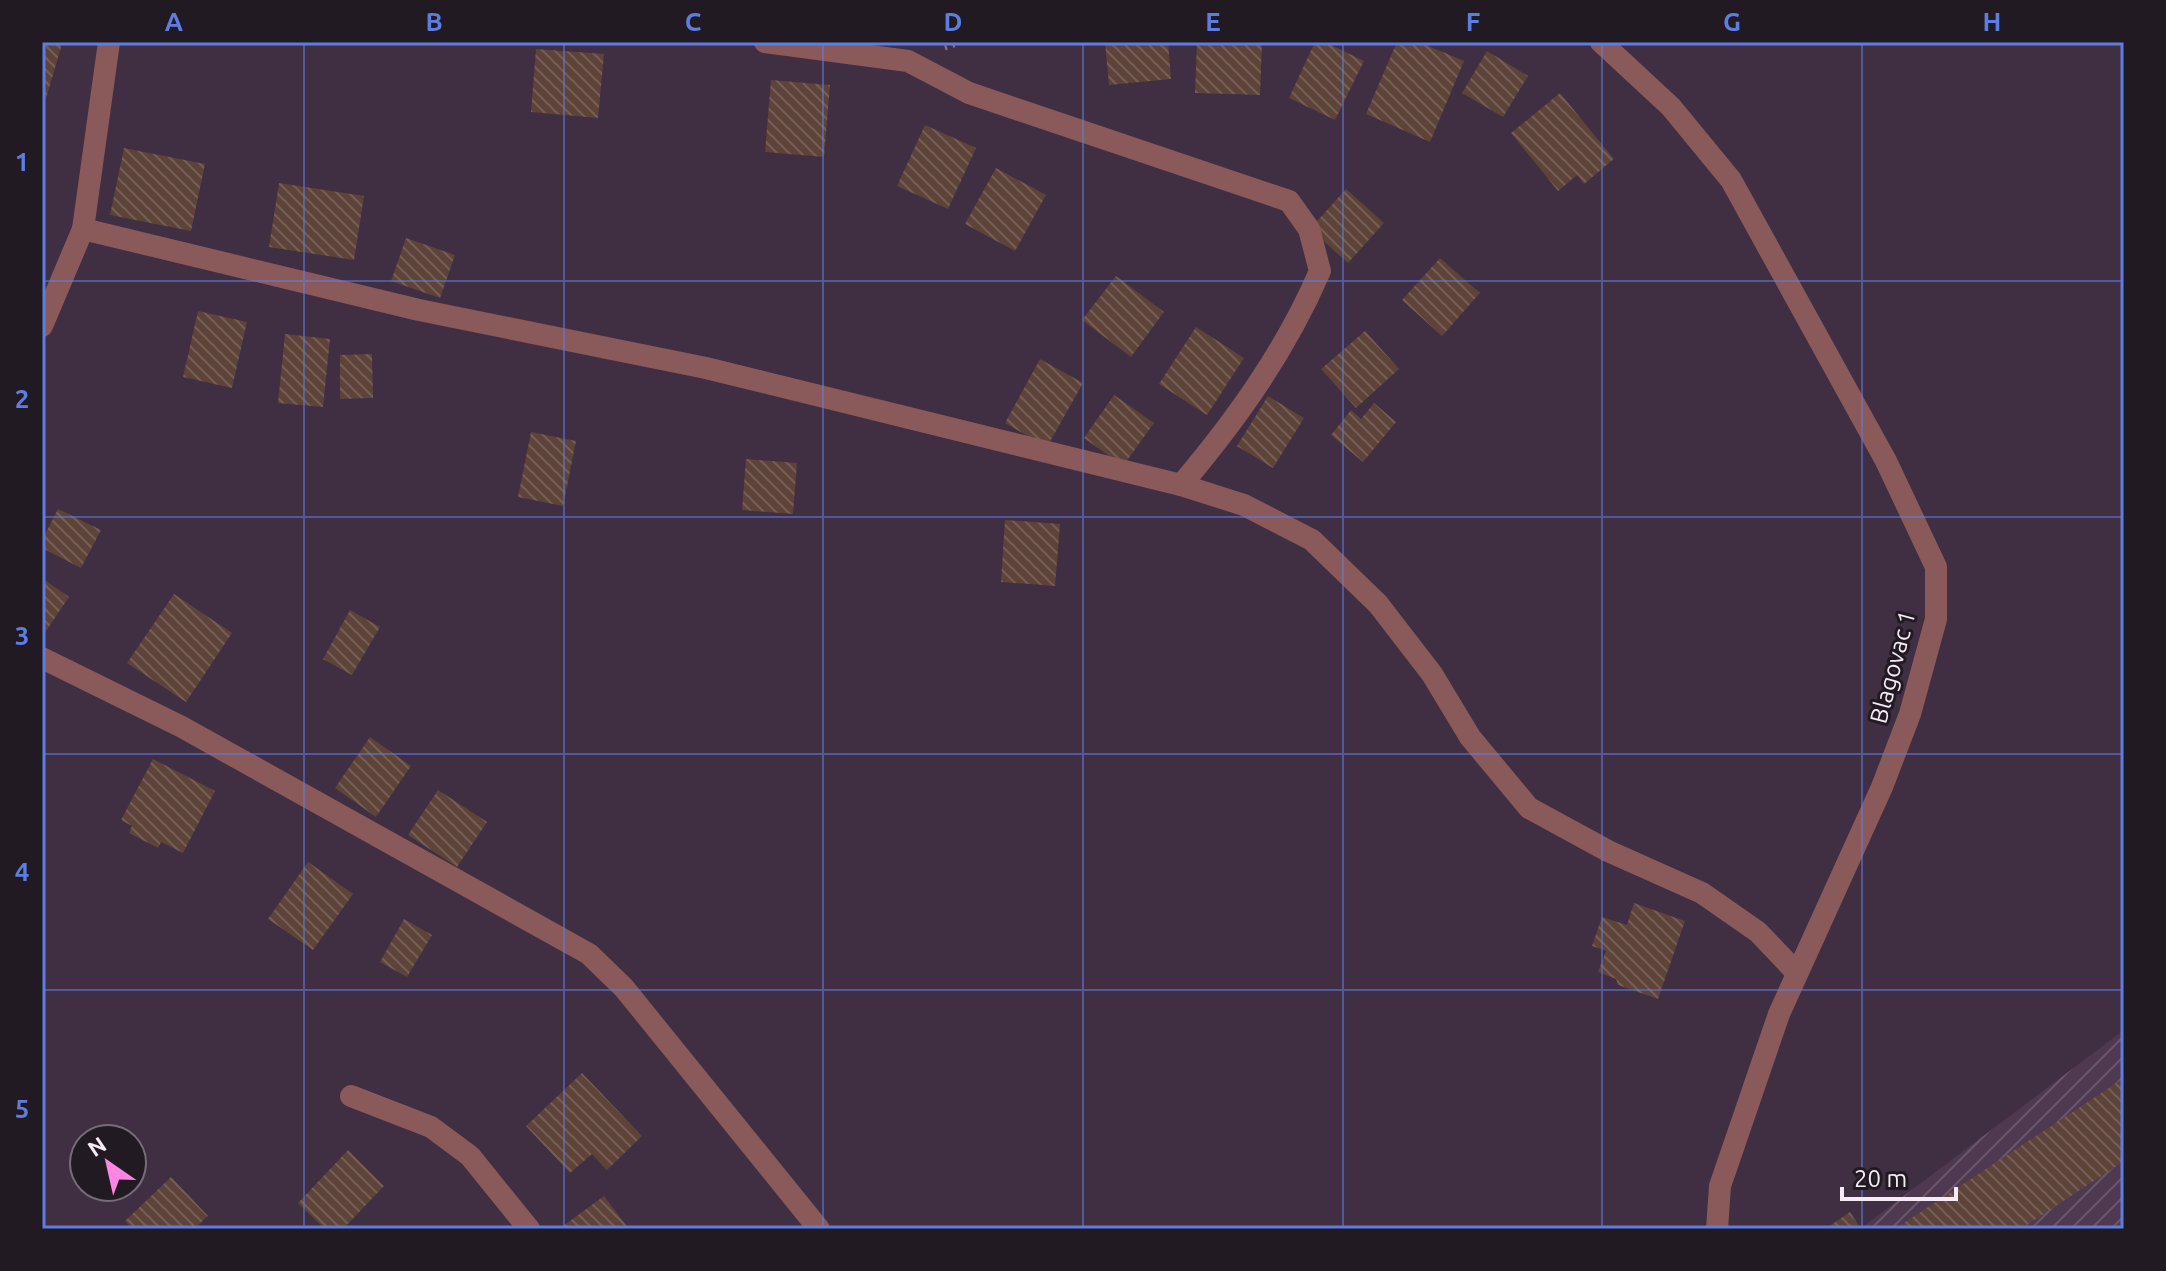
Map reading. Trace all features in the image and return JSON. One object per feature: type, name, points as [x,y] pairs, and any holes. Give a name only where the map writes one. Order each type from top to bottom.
[{"type":"street","points":[[42,326],[83,229],[109,42]]},
{"type":"street","points":[[765,42],[908,61],[969,93],[1289,201],[1309,229],[1320,271],[1281,349],[1221,438],[1181,485]]},
{"type":"street","name":"Blagovac 1","points":[[1601,42],[1671,107],[1731,180],[1878,448],[1936,567],[1936,619],[1910,714],[1882,787],[1779,1014],[1720,1186],[1717,1229]]},
{"type":"street","points":[[83,229],[419,310],[706,368],[1181,485],[1244,505],[1312,540],[1378,604],[1432,674],[1470,737],[1529,808],[1608,851],[1702,893],[1758,932],[1797,973]]},
{"type":"street","points":[[42,658],[182,727],[589,954],[624,988],[819,1229]]},
{"type":"street","points":[[351,1096],[431,1127],[470,1156],[529,1229]]},
{"type":"shaded area","points":[[2124,1030],[2124,1229],[1860,1229]]},
{"type":"building","points":[[42,42],[62,44],[45,102],[42,101]]},
{"type":"building","points":[[1105,42],[1168,42],[1171,79],[1109,85]]},
{"type":"building","points":[[1197,42],[1262,42],[1260,95],[1195,93]]},
{"type":"building","points":[[1315,42],[1325,42],[1364,61],[1335,120],[1289,98]]},
{"type":"building","points":[[1397,42],[1419,42],[1464,61],[1430,142],[1366,114]]},
{"type":"building","points":[[536,49],[604,54],[598,118],[531,112]]},
{"type":"building","points":[[1487,51],[1528,76],[1503,117],[1462,93]]},
{"type":"building","points":[[771,80],[830,85],[824,157],[765,152]]},
{"type":"building","points":[[1560,93],[1614,159],[1584,184],[1577,175],[1558,191],[1511,133]]},
{"type":"building","points":[[925,125],[976,148],[948,209],[897,186]]},
{"type":"building","points":[[124,148],[205,164],[191,231],[110,215]]},
{"type":"building","points":[[996,168],[1046,195],[1015,251],[965,224]]},
{"type":"building","points":[[279,183],[364,196],[354,260],[269,247]]},
{"type":"building","points":[[1346,189],[1384,223],[1348,263],[1310,229]]},
{"type":"building","points":[[406,238],[455,255],[440,298],[391,281]]},
{"type":"building","points":[[1440,258],[1480,293],[1442,336],[1402,300]]},
{"type":"building","points":[[1116,276],[1164,312],[1131,357],[1082,320]]},
{"type":"building","points":[[198,311],[247,322],[232,388],[183,377]]},
{"type":"building","points":[[1196,327],[1244,358],[1207,415],[1159,384]]},
{"type":"building","points":[[1365,331],[1399,369],[1356,408],[1321,369]]},
{"type":"building","points":[[285,334],[330,339],[323,407],[278,403]]},
{"type":"building","points":[[372,354],[373,398],[340,399],[340,355]]},
{"type":"building","points":[[1040,359],[1083,383],[1047,447],[1005,423]]},
{"type":"building","points":[[1114,395],[1154,423],[1123,466],[1084,438]]},
{"type":"building","points":[[1268,396],[1304,418],[1273,468],[1237,446]]},
{"type":"building","points":[[1374,403],[1396,422],[1363,462],[1331,435],[1351,410],[1361,419]]},
{"type":"building","points":[[531,432],[576,441],[563,506],[518,497]]},
{"type":"building","points":[[746,459],[797,463],[793,514],[742,510]]},
{"type":"building","points":[[58,509],[101,530],[81,568],[42,548],[42,540]]},
{"type":"building","points":[[1005,520],[1060,524],[1055,586],[1001,582]]},
{"type":"building","points":[[42,578],[69,597],[42,637]]},
{"type":"building","points":[[174,594],[232,633],[186,702],[127,663]]},
{"type":"building","points":[[350,610],[380,627],[352,675],[323,659]]},
{"type":"building","points":[[370,737],[411,766],[376,817],[335,788]]},
{"type":"building","points":[[153,759],[215,791],[183,853],[161,842],[158,848],[129,833],[132,826],[121,820]]},
{"type":"building","points":[[438,790],[487,822],[457,867],[408,835]]},
{"type":"building","points":[[308,862],[353,894],[313,950],[268,919]]},
{"type":"building","points":[[1634,903],[1685,921],[1658,999],[1618,985],[1616,979],[1598,972],[1606,951],[1592,946],[1602,917],[1627,925]]},
{"type":"building","points":[[404,919],[432,935],[407,977],[380,962]]},
{"type":"building","points":[[582,1073],[642,1136],[607,1170],[592,1154],[570,1173],[526,1126]]},
{"type":"building","points":[[2124,1078],[2124,1161],[2021,1229],[1904,1229],[1901,1225]]},
{"type":"building","points":[[348,1150],[384,1186],[343,1229],[325,1229],[298,1203]]},
{"type":"building","points":[[171,1177],[208,1216],[194,1229],[133,1229],[125,1221],[144,1203],[148,1203],[148,1199]]},
{"type":"building","points":[[604,1196],[629,1229],[559,1229]]},
{"type":"building","points":[[1850,1212],[1861,1229],[1825,1229]]}]
